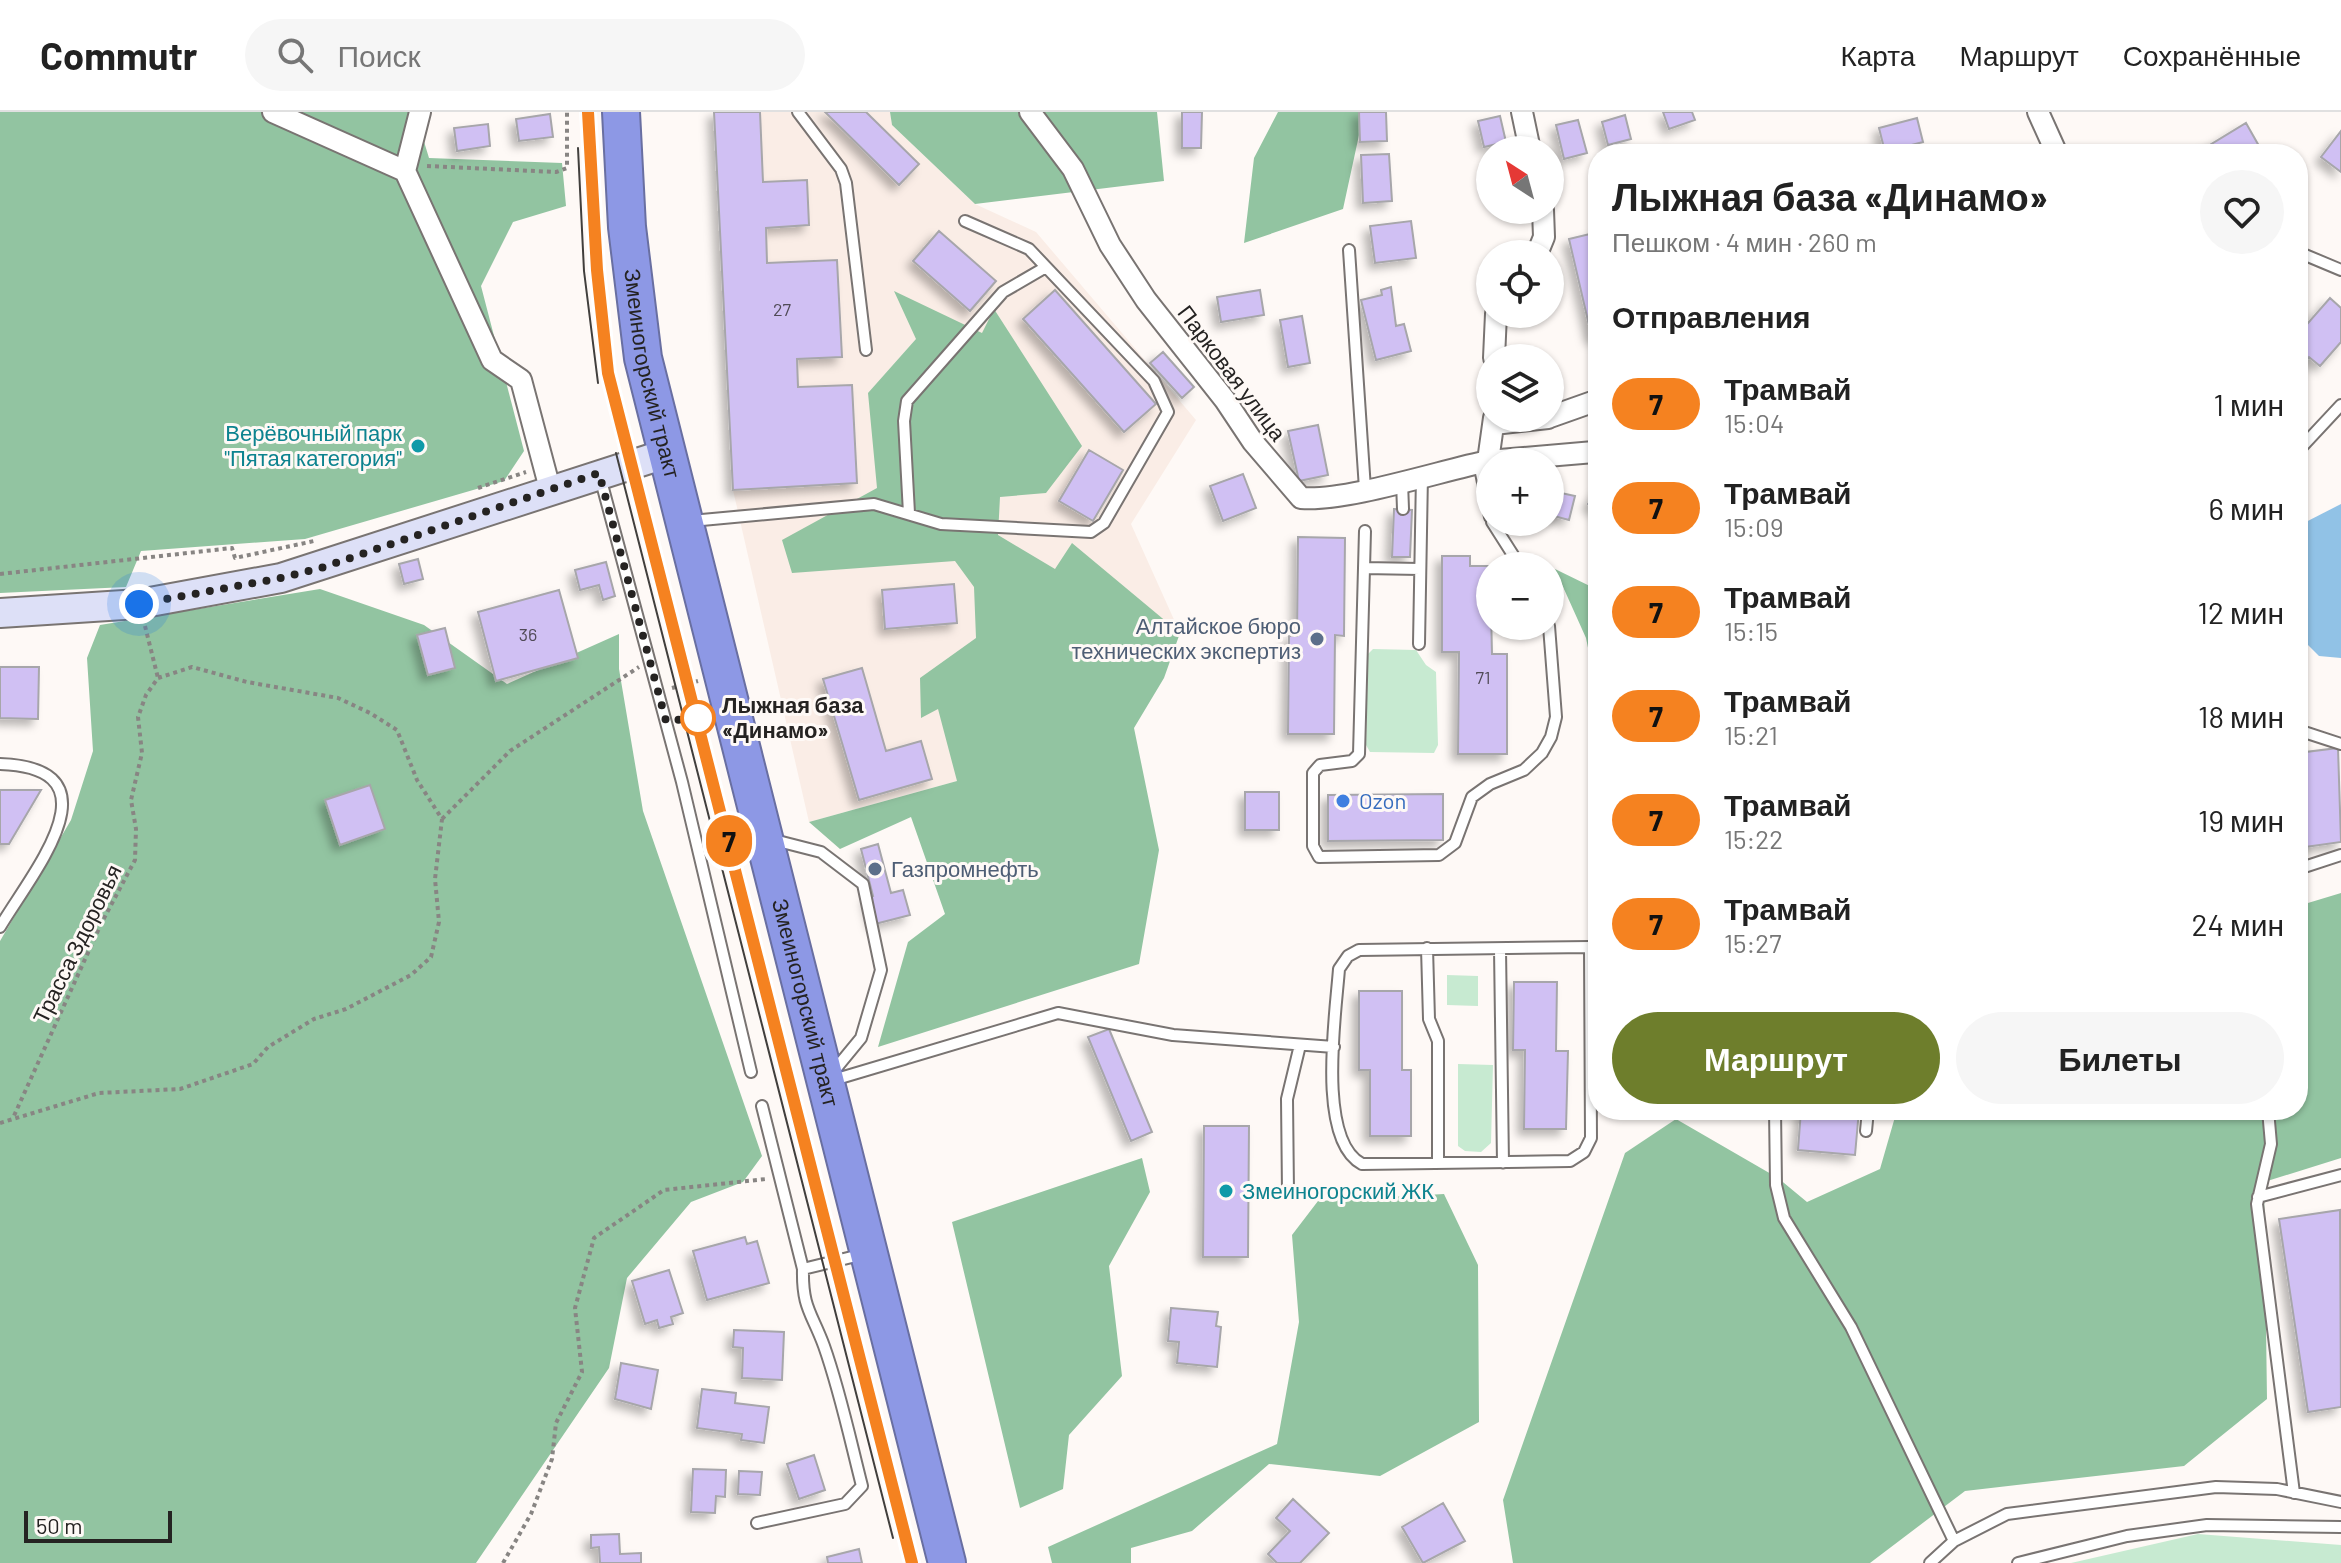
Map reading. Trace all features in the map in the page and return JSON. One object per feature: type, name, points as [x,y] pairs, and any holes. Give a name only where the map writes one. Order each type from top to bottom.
[{"type":"highway","name":"Змеиногорский тракт","points":[[621,112],[627,227],[643,358],[681,522],[765,837],[824,1083],[947,1563]]},
{"type":"street","points":[[273,112],[405,171]]},
{"type":"street","points":[[420,112],[405,171],[492,360],[521,380],[547,478]]},
{"type":"street","name":"Парковая улица","points":[[1030,112],[1073,169],[1125,270],[1225,400],[1253,442],[1301,498],[1314,499],[1365,489],[1476,464]]},
{"type":"street","points":[[1522,112],[1527,136]]},
{"type":"street","points":[[2038,112],[2052,144]]},
{"type":"street","points":[[1564,412],[1588,404]]},
{"type":"street","name":"Парковая улица","points":[[1564,455],[1588,453]]},
{"type":"street","points":[[0,613],[139,604],[310,571],[547,478],[599,473],[665,454]]},
{"type":"lane","points":[[798,112],[841,169],[846,183],[866,350]]},
{"type":"lane","points":[[681,522],[874,504],[941,524],[1091,532],[1104,523],[1168,412],[1154,381],[1029,249],[965,221]]},
{"type":"lane","points":[[1349,250],[1365,489]]},
{"type":"lane","points":[[2308,256],[2341,270]]},
{"type":"lane","points":[[909,513],[904,421],[907,401],[1003,292],[1046,267]]},
{"type":"lane","points":[[2308,440],[2341,405]]},
{"type":"lane","points":[[599,473],[650,660],[751,1072]]},
{"type":"lane","points":[[1403,509],[1412,478]]},
{"type":"lane","points":[[1412,478],[1420,569],[1419,644]]},
{"type":"lane","points":[[1365,531],[1359,754],[1352,761],[1320,765],[1313,773],[1313,846],[1319,857],[1439,855],[1455,843],[1472,797],[1490,784],[1524,770],[1542,753],[1551,737],[1556,717],[1550,640]]},
{"type":"lane","points":[[1364,568],[1420,569]]},
{"type":"lane","points":[[2308,733],[2341,744]]},
{"type":"lane","points":[[0,764],[25,765],[44,772],[58,788],[65,804],[58,827],[0,927]]},
{"type":"lane","points":[[765,837],[821,852],[863,884],[881,970],[861,1038],[824,1083]]},
{"type":"lane","points":[[2308,866],[2341,855]]},
{"type":"lane","points":[[1588,947],[1359,950],[1343,961],[1331,1096],[1353,1158],[1362,1164],[1570,1161],[1588,1145],[1588,1120]]},
{"type":"lane","points":[[1427,948],[1429,1019],[1438,1041],[1438,1163]]},
{"type":"lane","points":[[1500,949],[1503,1163]]},
{"type":"lane","points":[[824,1083],[1058,1013],[1173,1035],[1334,1047]]},
{"type":"lane","points":[[1288,1192],[1287,1099],[1300,1045]]},
{"type":"lane","points":[[757,1523],[845,1504],[862,1486],[823,1343],[809,1318],[803,1289],[803,1269],[762,1106]]},
{"type":"lane","points":[[1775,1120],[1776,1185],[1784,1218],[1851,1327],[1954,1541]]},
{"type":"lane","points":[[1866,1131],[1867,1120]]},
{"type":"lane","points":[[2269,1120],[2271,1144],[2258,1197],[2294,1493]]},
{"type":"lane","points":[[2258,1197],[2341,1175]]},
{"type":"lane","points":[[803,1269],[868,1253]]},
{"type":"lane","points":[[1930,1563],[1954,1541],[2007,1514],[2216,1487],[2294,1493],[2341,1502]]},
{"type":"lane","points":[[2018,1563],[2057,1550],[2207,1525],[2341,1527]]},
{"type":"path","points":[[405,171],[429,165],[556,172],[567,168],[567,112]]},
{"type":"path","points":[[471,490],[547,478]]},
{"type":"path","points":[[0,574],[232,548],[235,558],[325,538]]},
{"type":"path","points":[[139,604],[158,678],[192,667],[247,682],[338,698],[370,713],[397,730],[417,780],[442,819]]},
{"type":"path","points":[[0,1123],[99,1093],[180,1089],[253,1064],[268,1047],[314,1019],[346,1009],[411,975],[431,957],[439,922],[435,879],[442,819],[510,751],[650,660]]},
{"type":"path","name":"Трасса Здоровья","points":[[13,1118],[101,924],[135,860],[136,829],[131,800],[142,753],[138,717],[158,678]]},
{"type":"path","points":[[503,1563],[531,1514],[552,1459],[556,1423],[582,1372],[575,1308],[594,1238],[664,1190],[780,1178]]},
{"type":"shaded area","points":[[714,112],[890,112],[892,125],[975,204],[1036,232],[1196,420],[1131,524],[1180,633],[957,781],[809,822],[733,490]]},
{"type":"green space","points":[[0,112],[415,112],[429,158],[562,163],[566,206],[513,222],[481,286],[524,451],[504,481],[305,539],[141,551],[126,587],[0,593]]},
{"type":"green space","points":[[890,112],[1157,112],[1164,181],[975,204],[892,125]]},
{"type":"green space","points":[[1278,112],[1364,112],[1343,209],[1244,243],[1254,158]]},
{"type":"green space","points":[[894,291],[982,333],[994,309],[1082,446],[1046,493],[1000,497],[998,535],[1055,569],[1072,543],[1180,633],[1164,678],[1134,728],[1159,850],[1139,964],[878,1047],[908,942],[945,914],[911,817],[840,849],[809,822],[957,781],[938,709],[921,718],[920,678],[976,638],[974,587],[955,561],[792,573],[782,540],[877,488],[868,393],[916,339]]},
{"type":"green space","points":[[1564,573],[1588,585],[1588,648],[1564,589]]},
{"type":"green space","points":[[320,589],[424,625],[507,684],[619,634],[619,669],[643,811],[762,1156],[743,1182],[691,1202],[627,1278],[609,1368],[476,1563],[0,1563],[0,941],[71,820],[93,751],[87,658],[100,625]]},
{"type":"green space","points":[[1373,649],[1416,650],[1426,665],[1436,672],[1438,745],[1434,753],[1370,752],[1366,745],[1368,654]]},
{"type":"green space","points":[[2341,893],[2341,1158],[2264,1182],[2267,1399],[2184,1466],[1965,1491],[1870,1563],[1513,1563],[1503,1500],[1625,1153],[1678,1120],[1778,1178],[1807,1202],[1880,1169],[1894,1120],[2308,1120],[2308,903]]},
{"type":"green space","points":[[1447,975],[1478,976],[1478,1006],[1447,1005]]},
{"type":"green space","points":[[1458,1064],[1493,1065],[1491,1143],[1481,1152],[1465,1151],[1458,1146]]},
{"type":"green space","points":[[1142,1158],[1150,1192],[1109,1266],[1122,1376],[1069,1435],[1063,1489],[1020,1508],[952,1222]]},
{"type":"green space","points":[[1444,1194],[1478,1265],[1479,1422],[1380,1476],[1269,1464],[1192,1531],[1131,1548],[1131,1563],[1052,1563],[1048,1547],[1277,1444],[1299,1322],[1292,1235],[1318,1201]]},
{"type":"green space","points":[[2198,1534],[2341,1545],[2341,1563],[2071,1563]]},
{"type":"water","points":[[2341,504],[2341,658],[2319,656],[2308,645],[2308,521]]},
{"type":"building","points":[[714,112],[760,112],[763,182],[807,180],[809,225],[766,228],[767,263],[837,260],[842,357],[797,359],[798,387],[852,385],[857,483],[733,490]]},
{"type":"building","points":[[825,112],[866,112],[919,164],[899,185]]},
{"type":"building","points":[[1182,112],[1202,112],[1201,148],[1182,148]]},
{"type":"building","points":[[1359,112],[1386,112],[1387,141],[1360,142]]},
{"type":"building","points":[[1663,112],[1692,112],[1695,120],[1669,129]]},
{"type":"building","points":[[550,114],[553,137],[519,141],[516,119]]},
{"type":"building","points":[[1625,115],[1631,139],[1608,144],[1602,122]]},
{"type":"building","points":[[1500,116],[1505,136],[1481,136],[1478,121]]},
{"type":"building","points":[[1917,118],[1923,142],[1883,144],[1879,128]]},
{"type":"building","points":[[1578,120],[1587,153],[1564,159],[1564,136],[1559,136],[1556,125]]},
{"type":"building","points":[[2246,123],[2258,144],[2212,144]]},
{"type":"building","points":[[488,124],[490,146],[457,151],[454,128]]},
{"type":"building","points":[[2341,131],[2341,172],[2321,157]]},
{"type":"building","points":[[1389,154],[1392,201],[1363,203],[1361,155]]},
{"type":"building","points":[[1411,221],[1416,258],[1375,263],[1370,226]]},
{"type":"building","points":[[939,231],[996,281],[970,311],[913,261]]},
{"type":"building","points":[[1588,234],[1588,321],[1569,239]]},
{"type":"building","points":[[1391,287],[1396,326],[1404,324],[1411,351],[1376,360],[1361,300],[1382,295],[1381,290]]},
{"type":"building","points":[[1055,290],[1156,404],[1124,432],[1023,319]]},
{"type":"building","points":[[1260,290],[1264,315],[1221,322],[1217,297]]},
{"type":"building","points":[[2330,298],[2341,308],[2341,342],[2320,366],[2308,358],[2308,323]]},
{"type":"building","points":[[1302,316],[1310,363],[1288,367],[1280,320]]},
{"type":"building","points":[[1163,352],[1194,387],[1182,398],[1150,363]]},
{"type":"building","points":[[1318,425],[1328,475],[1299,481],[1288,431]]},
{"type":"building","points":[[1089,450],[1123,470],[1093,521],[1059,501]]},
{"type":"building","points":[[1243,474],[1256,508],[1223,521],[1210,486]]},
{"type":"building","points":[[1564,494],[1575,496],[1569,520],[1564,519]]},
{"type":"building","points":[[1394,509],[1412,510],[1410,557],[1392,557]]},
{"type":"building","points":[[1298,537],[1345,538],[1344,636],[1335,635],[1334,734],[1288,734],[1289,636],[1297,636]]},
{"type":"building","points":[[1442,556],[1470,556],[1470,566],[1476,566],[1476,640],[1492,640],[1492,654],[1507,654],[1507,754],[1458,754],[1459,652],[1442,652]]},
{"type":"building","points":[[418,559],[423,579],[404,584],[399,564]]},
{"type":"building","points":[[606,562],[615,596],[603,600],[599,585],[580,590],[575,570]]},
{"type":"building","points":[[954,584],[957,623],[885,629],[882,590]]},
{"type":"building","points":[[559,590],[578,658],[496,681],[478,612]]},
{"type":"building","points":[[445,628],[455,668],[428,675],[417,635]]},
{"type":"building","points":[[0,667],[39,667],[38,719],[0,718]]},
{"type":"building","points":[[862,668],[886,751],[921,741],[932,779],[859,800],[823,679]]},
{"type":"building","points":[[2338,748],[2341,842],[2308,847],[2308,752]]},
{"type":"building","points":[[370,785],[385,829],[340,845],[325,800]]},
{"type":"building","points":[[0,790],[41,790],[9,844],[0,844]]},
{"type":"building","points":[[1245,792],[1279,792],[1279,830],[1245,830]]},
{"type":"building","points":[[1443,794],[1443,840],[1328,841],[1328,795]]},
{"type":"building","name":"Газпромнефть","points":[[878,844],[891,893],[903,890],[910,915],[875,924],[868,897],[873,896],[861,849]]},
{"type":"building","points":[[1514,982],[1557,982],[1556,1051],[1568,1051],[1566,1129],[1524,1129],[1525,1050],[1513,1050]]},
{"type":"building","points":[[1359,991],[1402,991],[1402,1070],[1411,1070],[1411,1136],[1370,1136],[1370,1070],[1359,1070]]},
{"type":"building","points":[[1109,1029],[1152,1132],[1131,1141],[1088,1037]]},
{"type":"building","points":[[1800,1120],[1858,1120],[1855,1155],[1798,1150]]},
{"type":"building","name":"Змеиногорский ЖК","points":[[1204,1126],[1249,1126],[1248,1257],[1203,1257]]},
{"type":"building","points":[[2340,1210],[2341,1407],[2308,1412],[2279,1219]]},
{"type":"building","points":[[745,1237],[747,1244],[757,1241],[769,1283],[707,1300],[693,1251]]},
{"type":"building","points":[[669,1270],[683,1313],[671,1317],[673,1324],[659,1328],[657,1320],[645,1324],[632,1281]]},
{"type":"building","points":[[1171,1308],[1218,1312],[1216,1326],[1221,1327],[1217,1367],[1177,1363],[1179,1342],[1168,1341]]},
{"type":"building","points":[[734,1330],[784,1332],[782,1380],[742,1378],[743,1348],[733,1347]]},
{"type":"building","points":[[621,1363],[658,1370],[651,1409],[615,1399]]},
{"type":"building","points":[[702,1389],[736,1393],[735,1403],[769,1407],[764,1443],[741,1440],[742,1434],[697,1428]]},
{"type":"building","points":[[814,1455],[825,1490],[799,1499],[787,1464]]},
{"type":"building","points":[[693,1469],[726,1470],[725,1497],[716,1496],[715,1513],[691,1512]]},
{"type":"building","points":[[739,1471],[762,1472],[760,1495],[738,1494]]},
{"type":"building","points":[[1293,1499],[1329,1533],[1300,1563],[1277,1563],[1268,1554],[1290,1531],[1276,1518]]},
{"type":"building","points":[[1443,1503],[1465,1541],[1423,1563],[1402,1527]]},
{"type":"building","points":[[619,1534],[620,1554],[641,1553],[641,1563],[600,1563],[599,1547],[591,1548],[591,1535]]},
{"type":"building","points":[[859,1549],[862,1563],[828,1563],[827,1557]]},
{"type":"tram line","points":[[588,112],[597,270],[608,373],[912,1563]]},
{"type":"tram line","name":"7","points":[[588,112],[597,270],[608,373],[912,1563]]},
{"type":"tram line","points":[[578,148],[584,271],[598,383]]},
{"type":"tram line","points":[[616,453],[893,1538]]},
{"type":"place","name":"Верёвочный парк \"Пятая категория\"","points":[[418,446]]},
{"type":"place","name":"Алтайское бюро технических экспертиз","points":[[1317,639]]},
{"type":"place","name":"Лыжная база «Динамо»","points":[[698,718]]},
{"type":"place","name":"Ozon","points":[[1343,801]]},
{"type":"place","name":"Газпромнефть","points":[[875,869]]},
{"type":"place","name":"Змеиногорский ЖК","points":[[1226,1191]]},
{"type":"route","points":[[139,604],[324,567],[599,473],[666,721],[698,718]]}]
